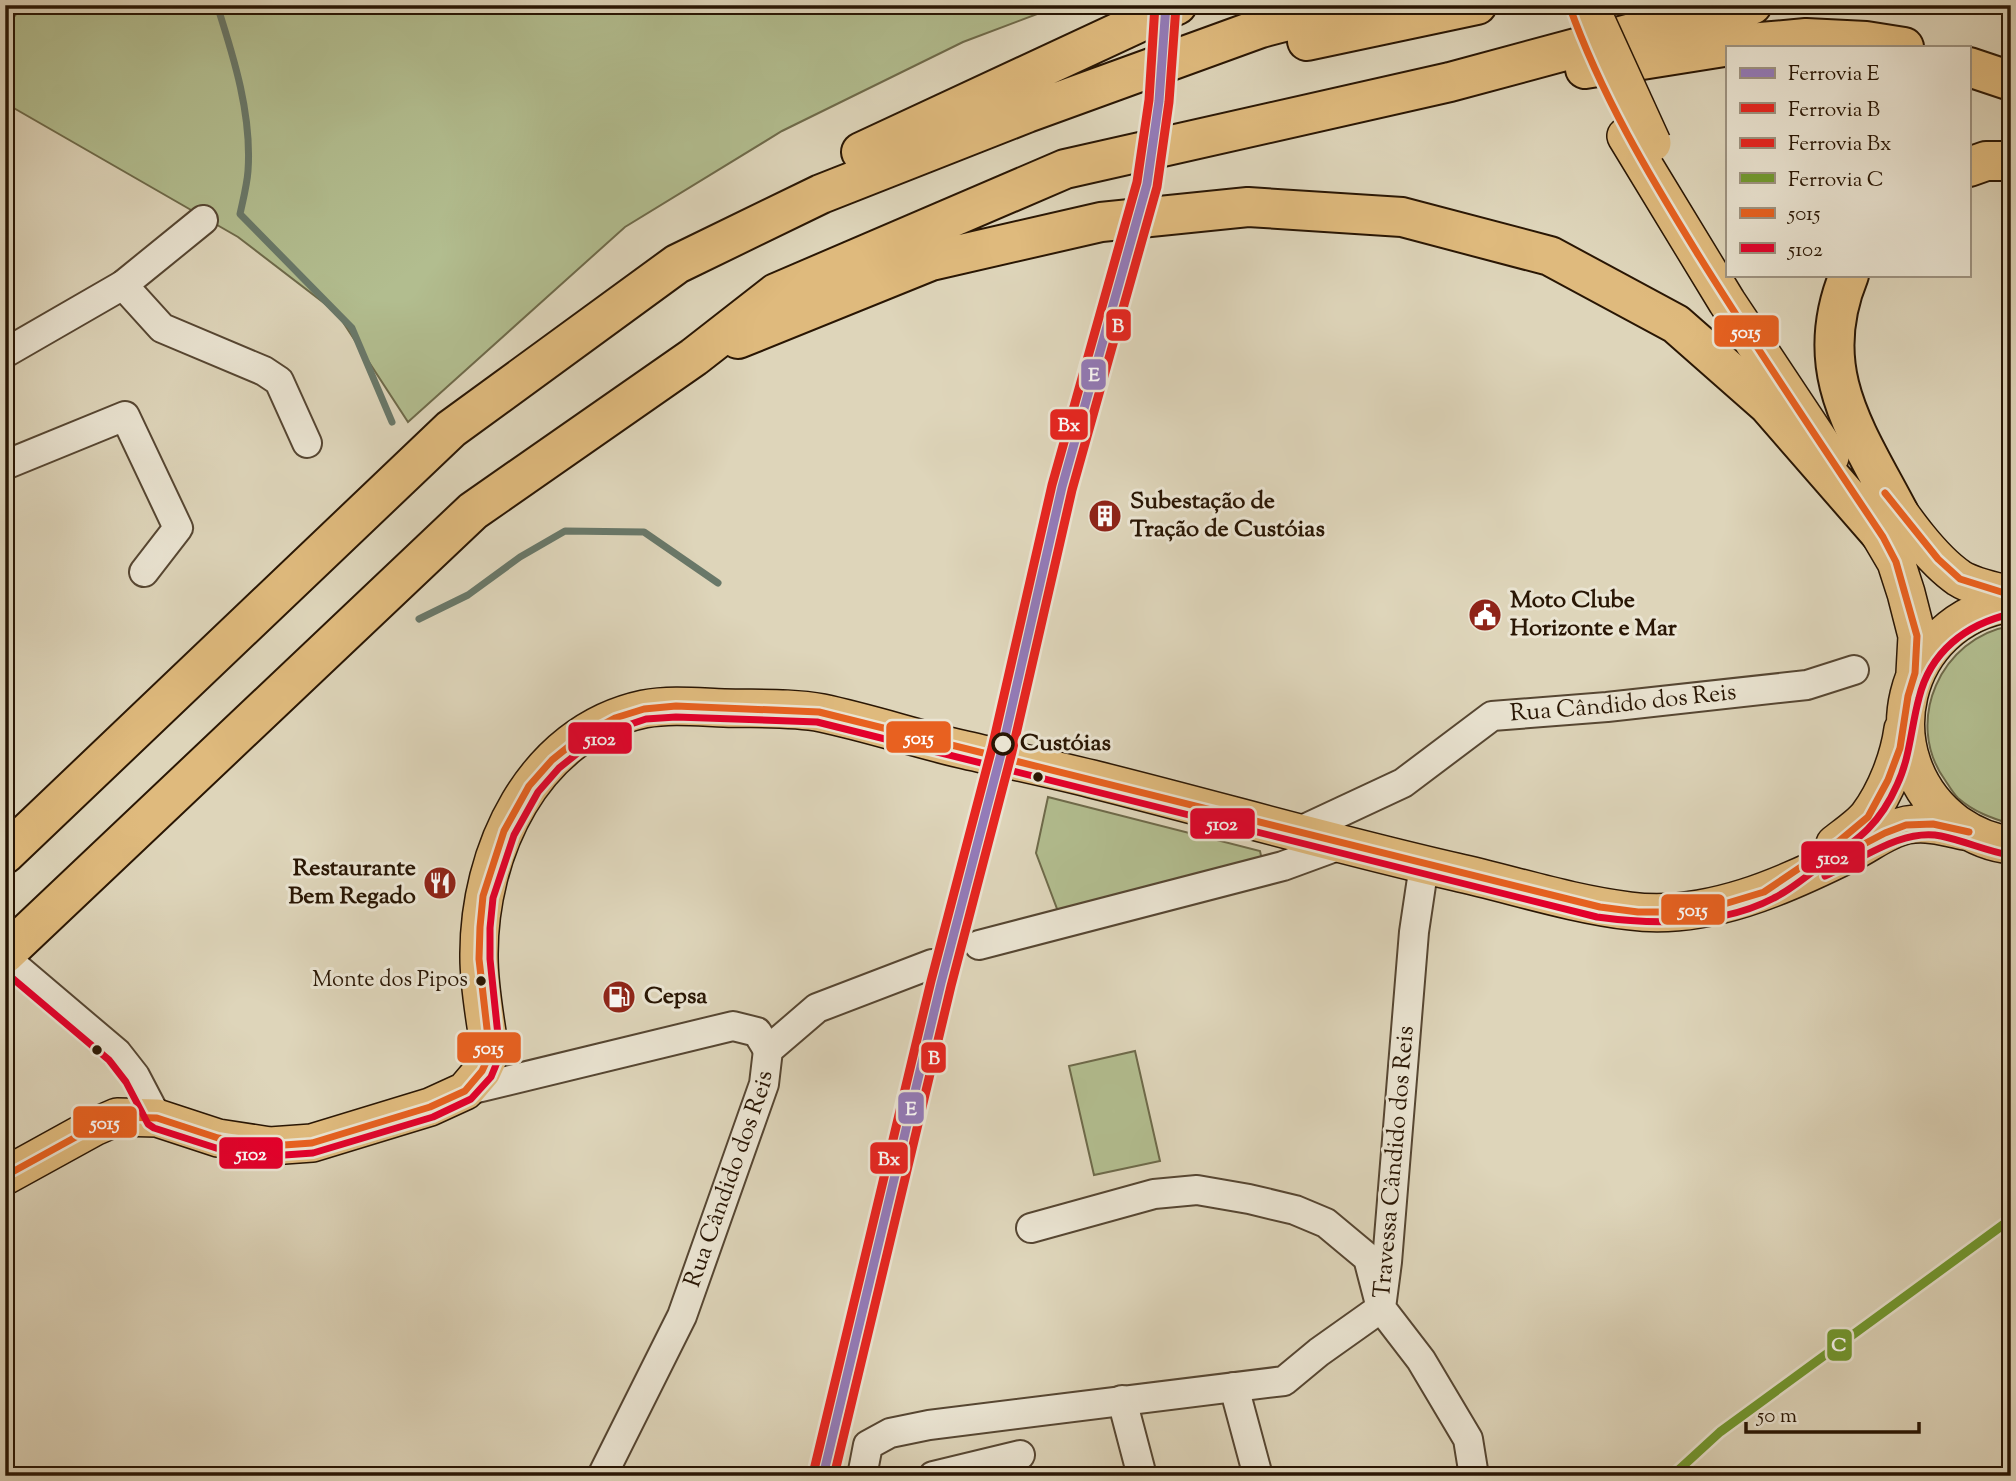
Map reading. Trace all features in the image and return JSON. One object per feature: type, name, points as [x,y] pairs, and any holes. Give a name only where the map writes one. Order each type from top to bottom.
[{"type":"highway","points":[[5,854],[451,429],[677,264],[807,178],[1177,5]]},
{"type":"highway","points":[[677,264],[821,194],[1027,113],[1261,28],[1349,5]]},
{"type":"highway","points":[[1027,113],[1271,49],[1477,5]]},
{"type":"highway","points":[[5,956],[473,511],[694,357],[776,293],[1065,169],[1451,82],[1665,24],[1752,5]]},
{"type":"highway","points":[[1730,46],[1806,38],[1866,41],[1898,46]]},
{"type":"highway","points":[[1451,82],[1573,71],[1726,47]]},
{"type":"highway","points":[[1970,67],[2011,81]]},
{"type":"highway","points":[[1970,167],[1986,161],[2011,161]]},
{"type":"highway","points":[[694,357],[931,261],[1101,222],[1248,207],[1402,217],[1550,256],[1675,324],[1768,405],[1891,525]]},
{"type":"highway","points":[[1849,276],[1841,295],[1834,333],[1835,376],[1891,525]]},
{"type":"main road","points":[[1569,5],[1576,27],[1727,302],[1891,525],[1938,559],[1960,579],[2011,595]]},
{"type":"main road","points":[[1589,5],[1639,139],[1726,262]]},
{"type":"main road","points":[[1736,276],[1891,525],[1896,562],[1917,636],[1915,673],[1908,696],[1900,748],[1888,780],[1868,817],[1838,842],[1764,892]]},
{"type":"main road","points":[[1915,673],[1934,643],[1961,620],[1993,605],[2011,603]]},
{"type":"main road","points":[[5,1176],[117,1117],[157,1118],[218,1138],[270,1146],[312,1143],[429,1107],[465,1091],[488,1058],[479,960],[480,927],[483,896],[503,831],[529,786],[552,760],[583,735],[615,718],[635,712],[676,706],[818,712],[1424,865],[1600,907],[1638,912],[1676,912],[1721,905],[1764,892],[1854,852],[1885,833],[1906,825],[1933,824],[1969,832],[1998,844],[2011,845]]},
{"type":"main road","points":[[1905,719],[1908,753],[1920,785],[1941,812],[1969,832]]},
{"type":"main road","points":[[5,1199],[51,1172],[157,1118]]},
{"type":"street","points":[[5,353],[123,285],[203,220]]},
{"type":"street","points":[[123,285],[162,328],[264,371],[279,381],[307,443]]},
{"type":"street","points":[[5,465],[125,416],[178,528],[144,572]]},
{"type":"street","name":"Rua Cândido dos Reis","points":[[1298,832],[1403,783],[1492,716],[1607,707],[1807,685],[1854,670]]},
{"type":"street","points":[[979,945],[1283,866],[1343,844]]},
{"type":"street","name":"Travessa Cândido dos Reis","points":[[1424,865],[1414,932],[1381,1308],[1421,1360],[1468,1438],[1474,1476]]},
{"type":"street","points":[[5,956],[117,1052],[135,1076],[157,1118]]},
{"type":"street","name":"Rua Cândido dos Reis","points":[[602,1476],[682,1316],[764,1084],[768,1050],[817,1008],[932,964]]},
{"type":"street","points":[[465,1091],[733,1026],[757,1032],[768,1050]]},
{"type":"street","points":[[862,1476],[868,1445],[890,1433],[929,1425],[1284,1381],[1319,1352],[1381,1308],[1368,1258],[1326,1223],[1295,1210],[1249,1199],[1197,1190],[1154,1194],[1031,1228]]},
{"type":"street","points":[[1234,1387],[1258,1476]]},
{"type":"street","points":[[1122,1400],[1142,1476]]},
{"type":"street","points":[[933,1476],[1022,1465],[1009,1415]]},
{"type":"green space","points":[[23,5],[1061,5],[963,42],[782,131],[625,227],[408,422],[337,313],[238,237],[5,103],[5,29]]},
{"type":"green space","points":[[2011,626],[2011,824],[1977,811],[1956,796],[1933,757],[1928,733],[1929,709],[1936,685],[1948,664],[1965,647],[1986,633]]},
{"type":"green space","points":[[1048,797],[1260,851],[1262,860],[1059,914],[1036,853]]},
{"type":"green space","points":[[1135,1051],[1160,1161],[1094,1175],[1069,1066]]},
{"type":"waterway","points":[[217,5],[235,66],[247,129],[248,171],[240,214],[352,328],[392,422]]},
{"type":"waterway","points":[[419,619],[468,595],[520,557],[565,531],[644,532],[718,583]]},
{"type":"rail line","name":"Bx","points":[[813,1474],[931,981],[992,748],[1052,485],[1137,182],[1149,100],[1155,5]]},
{"type":"rail line","name":"E","points":[[823,1476],[941,983],[1002,750],[1062,487],[1147,184],[1159,101],[1166,5]]},
{"type":"rail line","name":"B","points":[[834,1476],[951,986],[1012,752],[1072,490],[1157,187],[1169,102],[1176,6]]},
{"type":"rail line","name":"C","points":[[1672,1476],[1720,1432],[2011,1219]]},
{"type":"transit line","name":"5015","points":[[157,1118],[218,1138],[270,1146],[312,1143],[430,1107],[465,1091],[482,1071],[488,1058],[479,959],[480,927],[483,896],[504,831],[529,786],[552,760],[583,735],[615,718],[644,709],[676,706],[819,712],[1600,907],[1638,912],[1676,912],[1721,905],[1764,892],[1838,842],[1868,817],[1888,780],[1900,748],[1908,696],[1915,673],[1917,636],[1896,562],[1883,537],[1744,327],[1662,195],[1611,103],[1569,5]]},
{"type":"transit line","name":"5015","points":[[1885,493],[1938,559],[1960,579],[2011,595]]},
{"type":"transit line","name":"5102","points":[[5,972],[109,1060],[126,1082],[148,1124],[154,1128],[216,1148],[270,1156],[313,1153],[433,1117],[471,1099],[491,1077],[498,1060],[499,1045],[490,959],[493,898],[514,835],[538,792],[559,768],[589,744],[619,728],[646,719],[676,717],[817,722],[1597,917],[1665,922],[1710,918],[1754,907],[1781,894],[1846,848],[1875,822],[1901,775],[1919,698],[1932,667],[1952,642],[1965,633],[2011,614]]},
{"type":"transit line","name":"5015","points":[[1822,866],[1906,825],[1933,824],[1969,832]]},
{"type":"transit line","name":"5102","points":[[1825,876],[1882,847],[1926,835],[1950,838],[2009,855]]},
{"type":"transit line","name":"5015","points":[[5,1176],[117,1117],[157,1118],[215,1137]]},
{"type":"place","name":"Subestação de Tração de Custóias","points":[[1105,516]]},
{"type":"place","name":"Moto Clube Horizonte e Mar","points":[[1485,615]]},
{"type":"place","name":"Custóias","points":[[1003,744]]},
{"type":"place","name":"Restaurante Bem Regado","points":[[440,883]]},
{"type":"place","name":"Monte dos Pipos","points":[[481,981]]},
{"type":"place","name":"Cepsa","points":[[619,997]]}]
